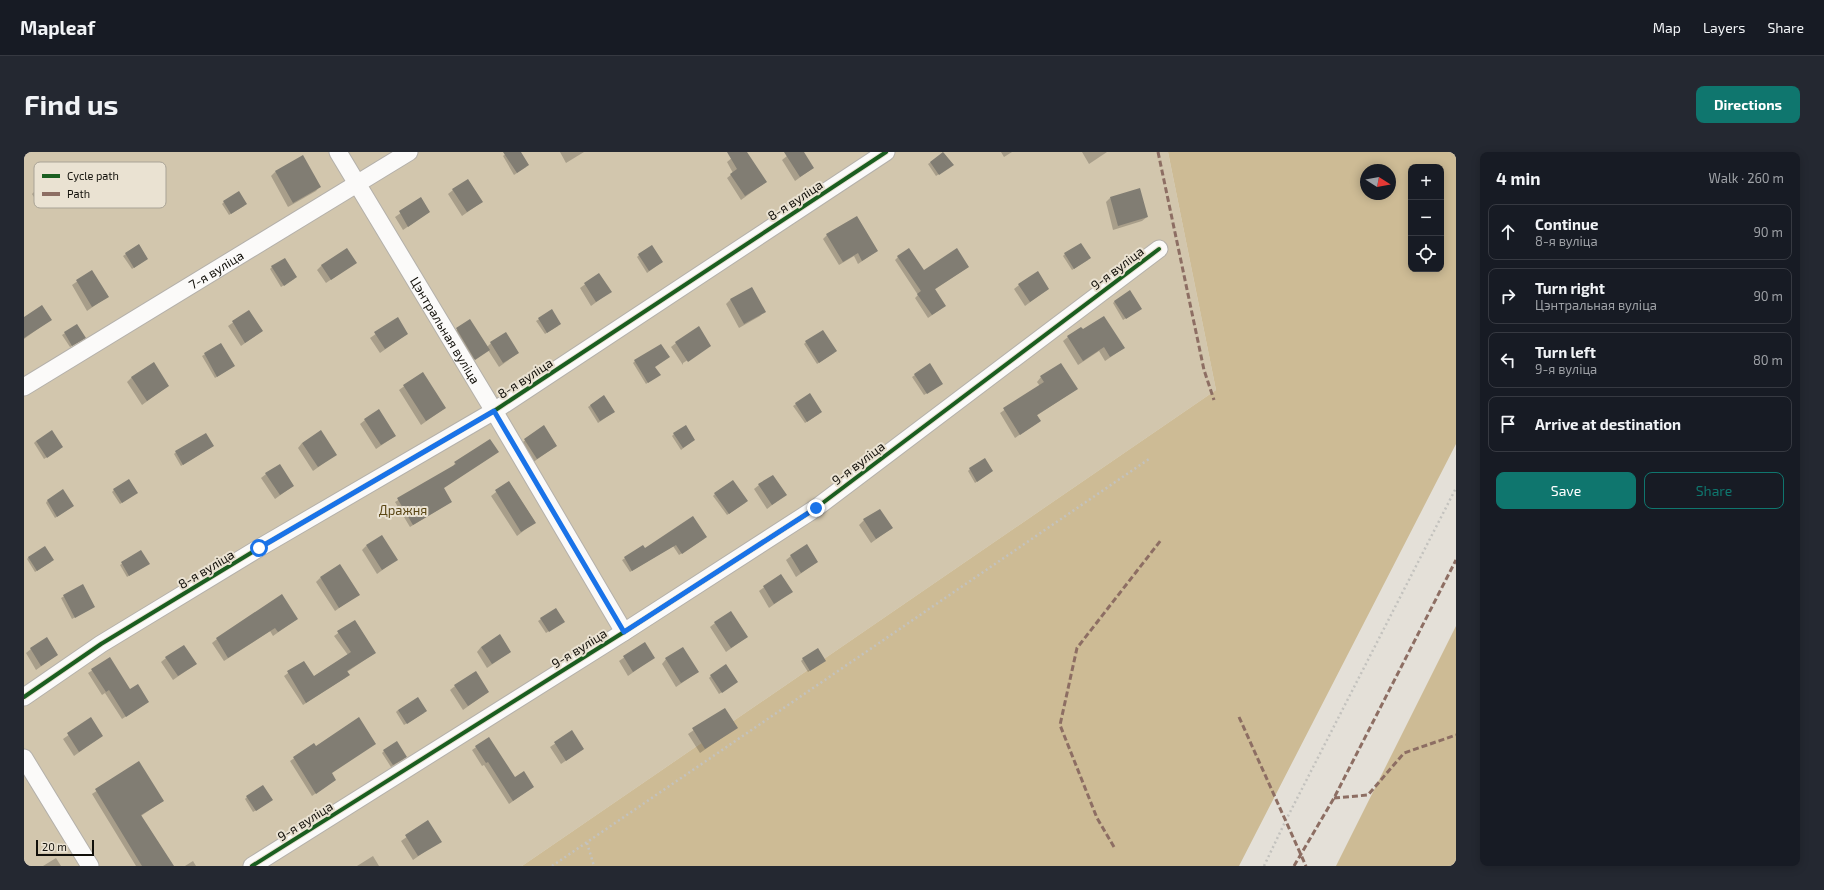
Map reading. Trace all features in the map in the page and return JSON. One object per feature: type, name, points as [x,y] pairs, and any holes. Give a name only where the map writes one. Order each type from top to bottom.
[{"type":"street","name":"Цэнтральная вуліца","points":[[338,152],[494,411],[624,632]]},
{"type":"street","name":"7-я вуліца","points":[[24,387],[408,152]]},
{"type":"street","name":"8-я вуліца","points":[[24,697],[114,636],[259,548],[494,411],[886,152]]},
{"type":"street","name":"9-я вуліца","points":[[252,866],[624,632],[816,508],[1159,249]]},
{"type":"street","points":[[24,758],[90,866]]},
{"type":"path","points":[[552,866],[1149,458]]},
{"type":"path","points":[[1264,866],[1286,820],[1456,488]]},
{"type":"path","points":[[587,843],[594,866]]},
{"type":"green space","name":"Дражня","points":[[24,152],[1168,152],[1216,390],[522,866],[24,866]]},
{"type":"shaded area","points":[[1168,152],[1456,152],[1456,444],[1239,866],[522,866],[1216,390]]},
{"type":"shaded area","points":[[1456,626],[1456,866],[1336,866]]},
{"type":"building","points":[[503,152],[521,152],[529,165],[517,173]]},
{"type":"building","points":[[727,152],[747,152],[767,182],[745,196],[730,174],[737,169]]},
{"type":"building","points":[[784,152],[804,152],[814,168],[800,177]]},
{"type":"building","points":[[943,152],[954,165],[939,175],[930,162]]},
{"type":"building","points":[[303,155],[321,187],[293,203],[275,171]]},
{"type":"building","points":[[468,179],[483,202],[467,212],[452,189]]},
{"type":"building","points":[[1140,188],[1148,217],[1118,226],[1110,197]]},
{"type":"building","points":[[239,191],[247,204],[231,214],[223,201]]},
{"type":"building","points":[[421,197],[430,212],[408,227],[399,211]]},
{"type":"building","points":[[857,216],[878,251],[862,261],[858,253],[843,262],[826,234]]},
{"type":"building","points":[[1081,243],[1091,258],[1074,269],[1064,253]]},
{"type":"building","points":[[139,244],[148,259],[134,268],[125,253]]},
{"type":"building","points":[[652,245],[663,262],[649,271],[638,254]]},
{"type":"building","points":[[347,248],[357,263],[331,280],[321,265]]},
{"type":"building","points":[[909,248],[924,270],[957,248],[969,267],[935,289],[946,306],[932,315],[917,294],[921,291],[897,256]]},
{"type":"building","points":[[285,258],[297,277],[284,286],[271,266]]},
{"type":"building","points":[[92,270],[109,297],[92,307],[76,280]]},
{"type":"building","points":[[1038,271],[1049,289],[1030,302],[1018,284]]},
{"type":"building","points":[[599,273],[612,292],[596,302],[584,283]]},
{"type":"building","points":[[752,287],[766,312],[744,324],[730,299]]},
{"type":"building","points":[[1130,290],[1142,309],[1126,319],[1114,301]]},
{"type":"building","points":[[42,305],[52,320],[24,338],[24,317]]},
{"type":"building","points":[[552,309],[561,324],[547,333],[538,318]]},
{"type":"building","points":[[249,310],[263,331],[245,343],[232,321]]},
{"type":"building","points":[[1104,316],[1125,348],[1110,357],[1104,347],[1083,361],[1067,336],[1081,327],[1083,329]]},
{"type":"building","points":[[398,317],[408,334],[385,349],[374,332]]},
{"type":"building","points":[[470,319],[490,350],[475,360],[456,328]]},
{"type":"building","points":[[77,324],[86,338],[72,346],[64,332]]},
{"type":"building","points":[[699,326],[711,346],[688,362],[675,342]]},
{"type":"building","points":[[823,330],[837,351],[819,363],[805,341]]},
{"type":"building","points":[[506,332],[519,353],[503,363],[490,342]]},
{"type":"building","points":[[221,343],[235,366],[217,377],[204,353]]},
{"type":"building","points":[[661,344],[670,357],[655,367],[661,375],[648,383],[634,360]]},
{"type":"building","points":[[154,362],[169,386],[147,401],[131,377]]},
{"type":"building","points":[[930,363],[943,384],[927,394],[914,374]]},
{"type":"building","points":[[1061,363],[1078,389],[1037,415],[1041,421],[1020,435],[1003,408],[1044,382],[1040,376]]},
{"type":"building","points":[[423,372],[446,408],[426,421],[403,385]]},
{"type":"building","points":[[810,393],[822,412],[807,422],[795,403]]},
{"type":"building","points":[[604,395],[615,412],[600,421],[590,405]]},
{"type":"building","points":[[379,409],[396,436],[381,445],[364,419]]},
{"type":"building","points":[[544,425],[557,446],[537,459],[524,439]]},
{"type":"building","points":[[686,425],[695,440],[683,448],[673,433]]},
{"type":"building","points":[[52,430],[63,447],[47,458],[36,441]]},
{"type":"building","points":[[321,430],[337,455],[318,467],[302,443]]},
{"type":"building","points":[[206,433],[214,446],[183,465],[175,451]]},
{"type":"building","points":[[490,439],[499,452],[444,488],[452,502],[413,525],[397,498],[456,464],[454,462]]},
{"type":"building","points":[[985,458],[993,471],[977,482],[969,468]]},
{"type":"building","points":[[280,464],[294,486],[280,495],[265,473]]},
{"type":"building","points":[[773,475],[787,495],[772,505],[758,484]]},
{"type":"building","points":[[129,479],[138,493],[122,503],[113,489]]},
{"type":"building","points":[[733,480],[748,501],[729,514],[714,493]]},
{"type":"building","points":[[509,481],[536,523],[521,532],[495,490]]},
{"type":"building","points":[[63,489],[74,506],[57,517],[47,500]]},
{"type":"building","points":[[880,509],[893,528],[876,539],[863,519]]},
{"type":"building","points":[[693,516],[707,537],[682,554],[676,545],[632,571],[624,557],[643,545],[645,548]]},
{"type":"building","points":[[382,535],[398,560],[382,570],[366,545]]},
{"type":"building","points":[[807,544],[818,562],[801,573],[790,555]]},
{"type":"building","points":[[45,546],[54,560],[37,571],[28,557]]},
{"type":"building","points":[[141,550],[150,564],[129,576],[121,562]]},
{"type":"building","points":[[340,564],[360,595],[339,608],[320,577]]},
{"type":"building","points":[[781,574],[793,592],[774,604],[763,586]]},
{"type":"building","points":[[83,584],[95,607],[75,618],[63,595]]},
{"type":"building","points":[[282,594],[298,619],[278,632],[275,628],[228,658],[216,638]]},
{"type":"building","points":[[556,608],[565,622],[549,632],[540,618]]},
{"type":"building","points":[[731,611],[748,637],[731,648],[714,622]]},
{"type":"building","points":[[355,620],[376,653],[347,671],[350,675],[306,703],[287,671],[304,661],[314,676],[351,652],[337,631]]},
{"type":"building","points":[[500,634],[511,652],[492,664],[481,647]]},
{"type":"building","points":[[47,637],[58,655],[41,666],[30,648]]},
{"type":"building","points":[[645,642],[655,658],[633,672],[623,656]]},
{"type":"building","points":[[184,645],[197,664],[178,676],[165,657]]},
{"type":"building","points":[[683,647],[699,672],[681,683],[665,658]]},
{"type":"building","points":[[818,648],[826,661],[810,671],[802,658]]},
{"type":"building","points":[[110,657],[130,689],[138,684],[149,702],[126,717],[109,690],[106,692],[91,669]]},
{"type":"building","points":[[726,664],[738,682],[722,693],[710,675]]},
{"type":"building","points":[[476,671],[489,692],[468,706],[454,685]]},
{"type":"building","points":[[418,697],[427,711],[407,724],[398,710]]},
{"type":"building","points":[[725,708],[738,728],[705,749],[692,728]]},
{"type":"building","points":[[91,717],[103,736],[79,752],[67,733]]},
{"type":"building","points":[[359,717],[376,744],[332,773],[336,780],[316,794],[293,757],[314,743],[316,746]]},
{"type":"building","points":[[572,730],[584,749],[566,761],[554,742]]},
{"type":"building","points":[[489,737],[515,777],[524,771],[534,787],[513,801],[488,762],[486,763],[475,746]]},
{"type":"building","points":[[397,741],[407,757],[393,765],[383,750]]},
{"type":"building","points":[[139,761],[164,801],[141,815],[174,866],[142,866],[95,789]]},
{"type":"building","points":[[263,785],[273,800],[256,811],[246,796]]},
{"type":"building","points":[[428,820],[442,842],[418,856],[405,835]]},
{"type":"marked path","points":[[1158,152],[1204,370],[1214,400]]},
{"type":"marked path","points":[[1114,847],[1097,818],[1060,725],[1077,648],[1161,540]]},
{"type":"marked path","points":[[1294,866],[1334,798],[1456,560]]},
{"type":"marked path","points":[[1239,717],[1306,866]]},
{"type":"marked path","points":[[1334,798],[1368,795],[1404,753],[1456,735]]},
{"type":"cycle path","points":[[24,697],[101,644],[259,548],[494,411],[886,152]]},
{"type":"cycle path","points":[[252,866],[624,632],[816,508],[1159,249]]},
{"type":"route","points":[[259,548],[494,411],[624,632],[816,508]]}]
